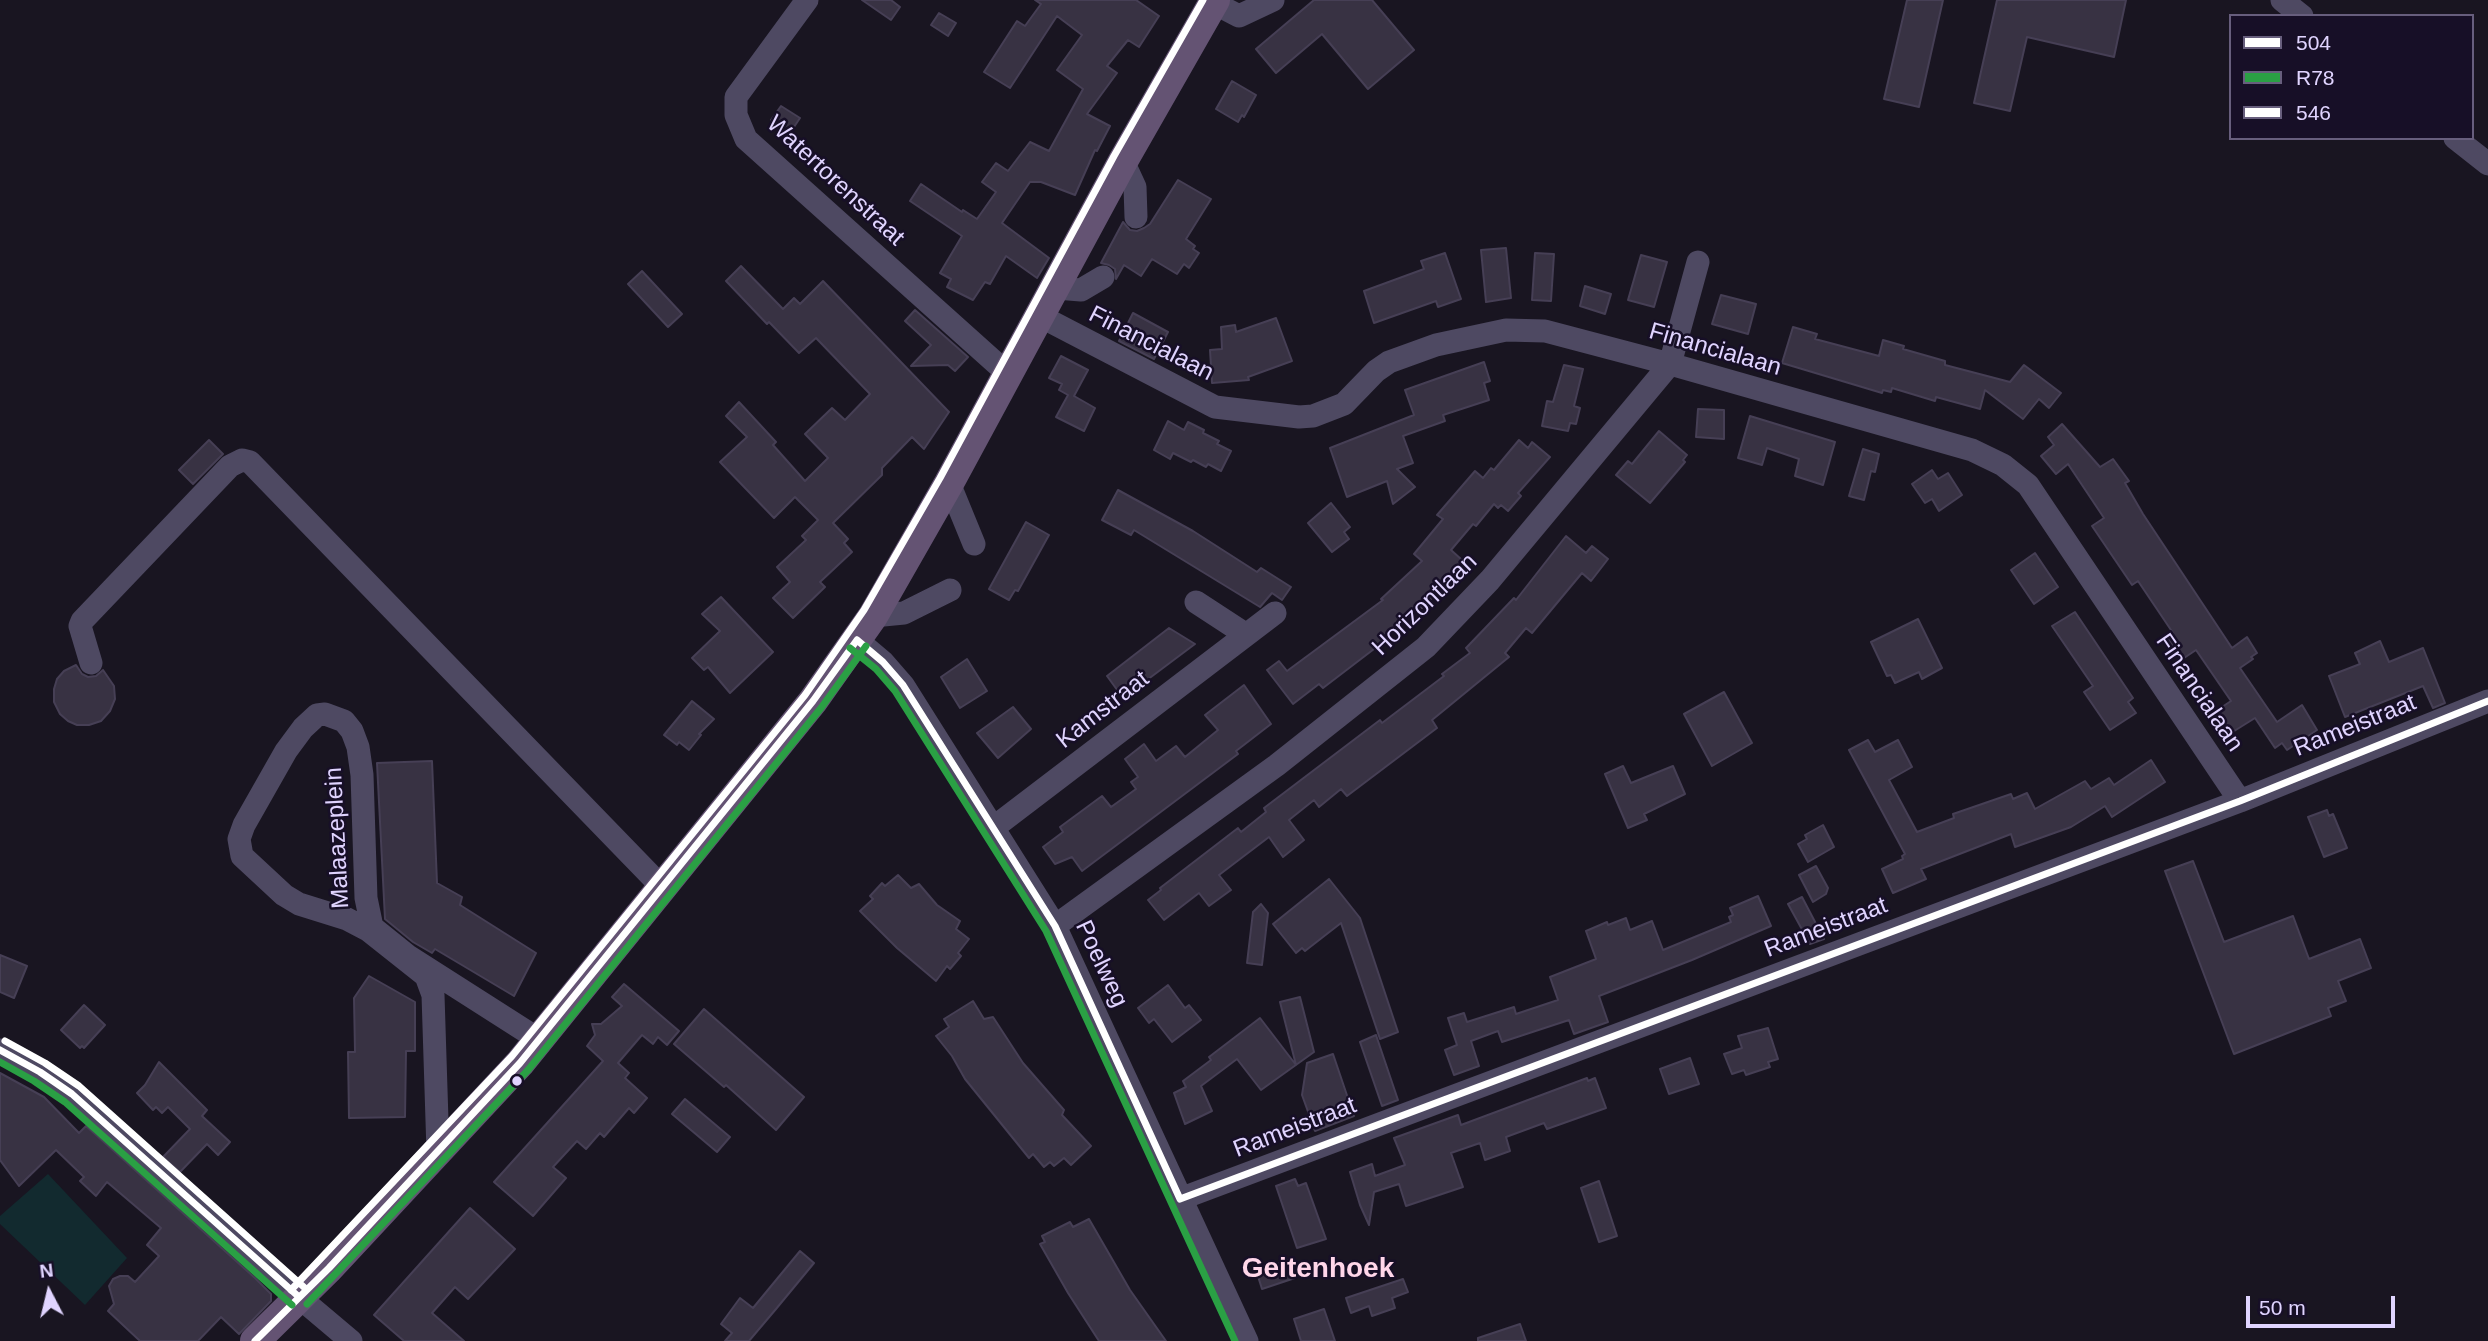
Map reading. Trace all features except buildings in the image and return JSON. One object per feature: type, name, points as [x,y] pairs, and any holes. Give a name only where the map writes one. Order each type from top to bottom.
[{"type":"main road","points":[[255,1341],[438,1152],[538,1040],[813,701],[865,628],[950,483],[1123,161],[1214,1]]},
{"type":"street","name":"Watertorenstraat","points":[[807,0],[736,97],[736,115],[746,139],[1008,374]]},
{"type":"street","points":[[1214,1],[1239,16],[1273,0]]},
{"type":"street","points":[[2282,0],[2300,14]]},
{"type":"street","points":[[2458,140],[2488,164]]},
{"type":"street","points":[[1123,161],[1135,187],[1136,217]]},
{"type":"street","name":"Horizontlaan","points":[[1055,926],[1277,765],[1426,647],[1490,580],[1670,364],[1698,262]]},
{"type":"street","points":[[1056,288],[1081,290],[1103,278]]},
{"type":"street","name":"Financialaan","points":[[1040,316],[1215,407],[1299,417],[1313,416],[1344,404],[1376,371],[1389,362],[1436,345],[1506,330],[1545,331],[1972,450],[2003,465],[2028,485],[2240,801]]},
{"type":"street","points":[[91,663],[80,626],[82,621],[230,466],[242,460],[250,463],[661,886]]},
{"type":"street","points":[[950,483],[974,544]]},
{"type":"street","points":[[865,628],[904,613],[950,590]]},
{"type":"street","points":[[1196,603],[1245,634]]},
{"type":"street","name":"Kamstraat","points":[[993,828],[1275,613]]},
{"type":"street","name":"Poelweg","points":[[865,628],[883,662],[902,685],[1055,926],[1247,1341]]},
{"type":"street","name":"Rameistraat","points":[[1180,1199],[2240,801],[2488,701]]},
{"type":"street","name":"Malaazeplein","points":[[438,1152],[433,995],[426,976],[355,922],[299,904],[284,895],[256,871],[240,850],[239,839],[244,825],[286,751],[312,719],[325,714],[341,719],[352,731],[358,747],[362,775],[366,898],[372,926],[408,956],[538,1040]]},
{"type":"street","points":[[0,1050],[72,1094],[351,1341]]},
{"type":"green space","points":[[48,1174],[127,1258],[85,1305],[0,1224],[0,1216]]},
{"type":"transit line","name":"546","points":[[291,1290],[512,1056],[805,695],[864,610],[940,478],[1114,156],[1203,0]]},
{"type":"transit line","name":"504","points":[[857,640],[883,662],[903,685],[1055,926],[1180,1199]]},
{"type":"transit line","name":"504","points":[[255,1341],[329,1268],[520,1063],[813,701],[857,640]]},
{"type":"transit line","name":"R78","points":[[307,1304],[528,1070],[821,708],[866,646]]},
{"type":"transit line","name":"R78","points":[[850,648],[876,669],[895,691],[1046,931],[1235,1341]]},
{"type":"transit line","name":"504","points":[[1180,1199],[2240,801],[2488,701]]},
{"type":"transit line","name":"546","points":[[5,1041],[79,1086],[306,1289]]},
{"type":"transit line","name":"504","points":[[0,1050],[72,1094],[299,1297]]},
{"type":"transit line","name":"R78","points":[[0,1062],[65,1102],[292,1305]]},
{"type":"district","name":"Geitenhoek","points":[[1318,1269]]}]
